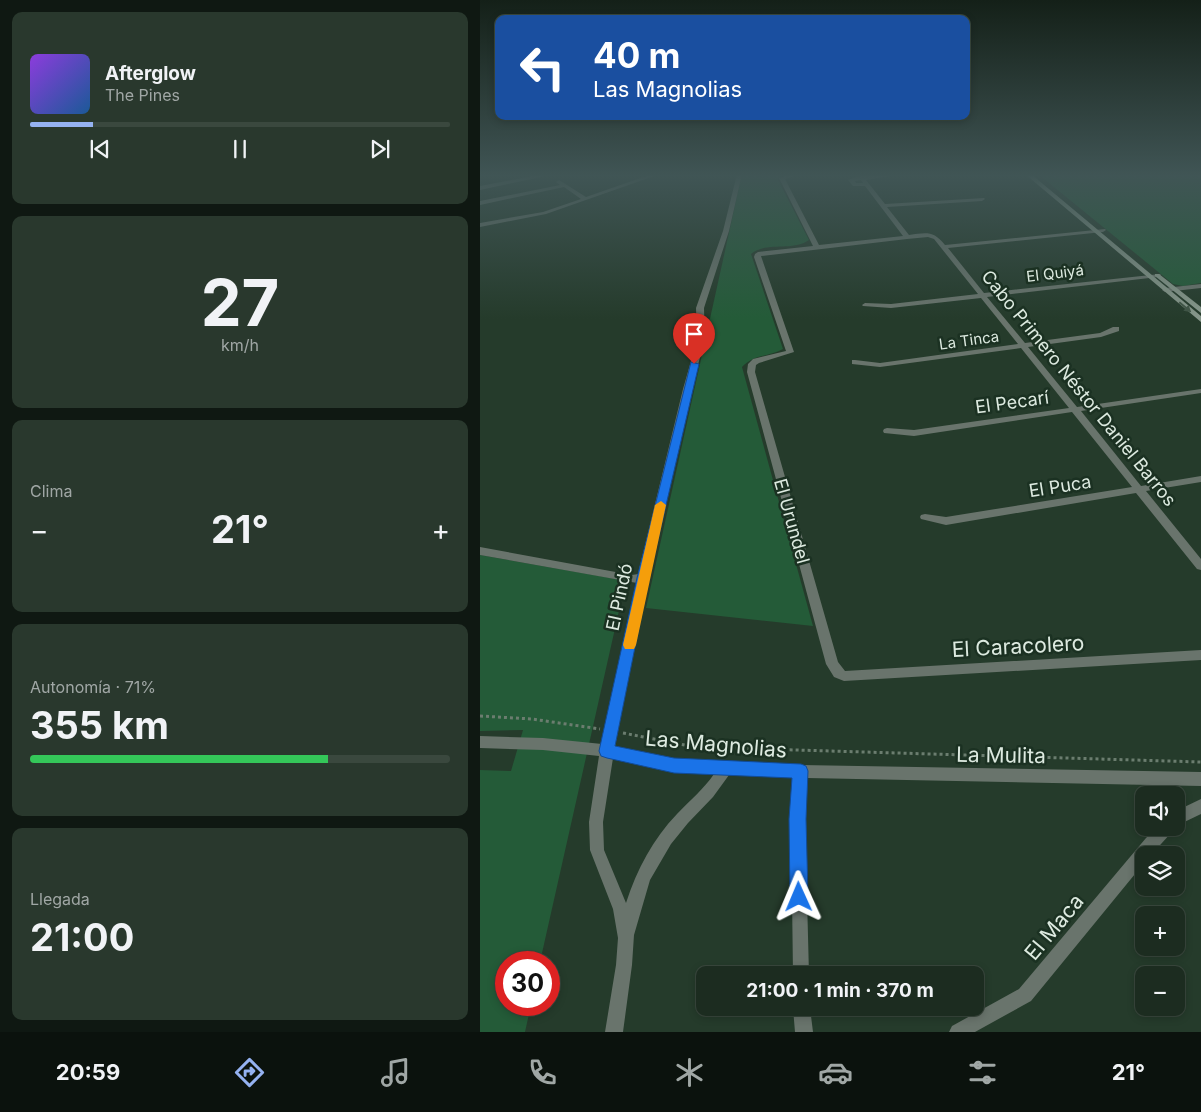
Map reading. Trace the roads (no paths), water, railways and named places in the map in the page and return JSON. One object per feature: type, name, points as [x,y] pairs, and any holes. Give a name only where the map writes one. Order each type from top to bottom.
[{"type":"main road","points":[[1084,222],[1201,320]]},
{"type":"main road","points":[[1093,222],[1201,311]]},
{"type":"street","points":[[480,225],[496,222]]},
{"type":"street","name":"El Pindó","points":[[614,1032],[626,938],[621,909],[597,850],[595,837],[607,751],[643,578],[687,389],[701,340],[700,308],[728,222]]},
{"type":"street","points":[[804,222],[816,246],[907,237]]},
{"type":"street","points":[[896,222],[907,237]]},
{"type":"street","points":[[944,247],[1103,230]]},
{"type":"street","name":"Cabo Primero Néstor Daniel Barros","points":[[907,237],[928,235],[936,238],[1201,566]]},
{"type":"street","name":"El Urundel","points":[[816,246],[762,252],[756,257],[790,352],[756,361],[751,368],[832,664],[838,672]]},
{"type":"street","name":"El Quiyá","points":[[865,305],[891,306],[1158,275]]},
{"type":"street","points":[[1165,290],[1201,286]]},
{"type":"street","name":"La Tinca","points":[[854,362],[880,365],[1101,335],[1116,329]]},
{"type":"street","name":"El Pecarí","points":[[887,431],[914,433],[1201,391]]},
{"type":"street","name":"El Puca","points":[[924,517],[946,521],[1201,479]]},
{"type":"street","points":[[480,551],[632,579],[643,578]]},
{"type":"street","name":"El Caracolero","points":[[838,672],[844,676],[1201,655]]},
{"type":"street","name":"Las Magnolias","points":[[480,742],[542,744],[607,751],[655,763],[801,771]]},
{"type":"street","points":[[626,938],[635,894],[655,853],[677,825],[711,792],[725,768]]},
{"type":"street","points":[[801,771],[798,819],[801,966]]},
{"type":"street","name":"La Mulita","points":[[801,771],[1201,779]]},
{"type":"street","points":[[1185,814],[1201,806]]},
{"type":"street","name":"El Maca","points":[[958,1032],[1025,995],[1157,836]]},
{"type":"street","points":[[803,1016],[804,1032]]}]
